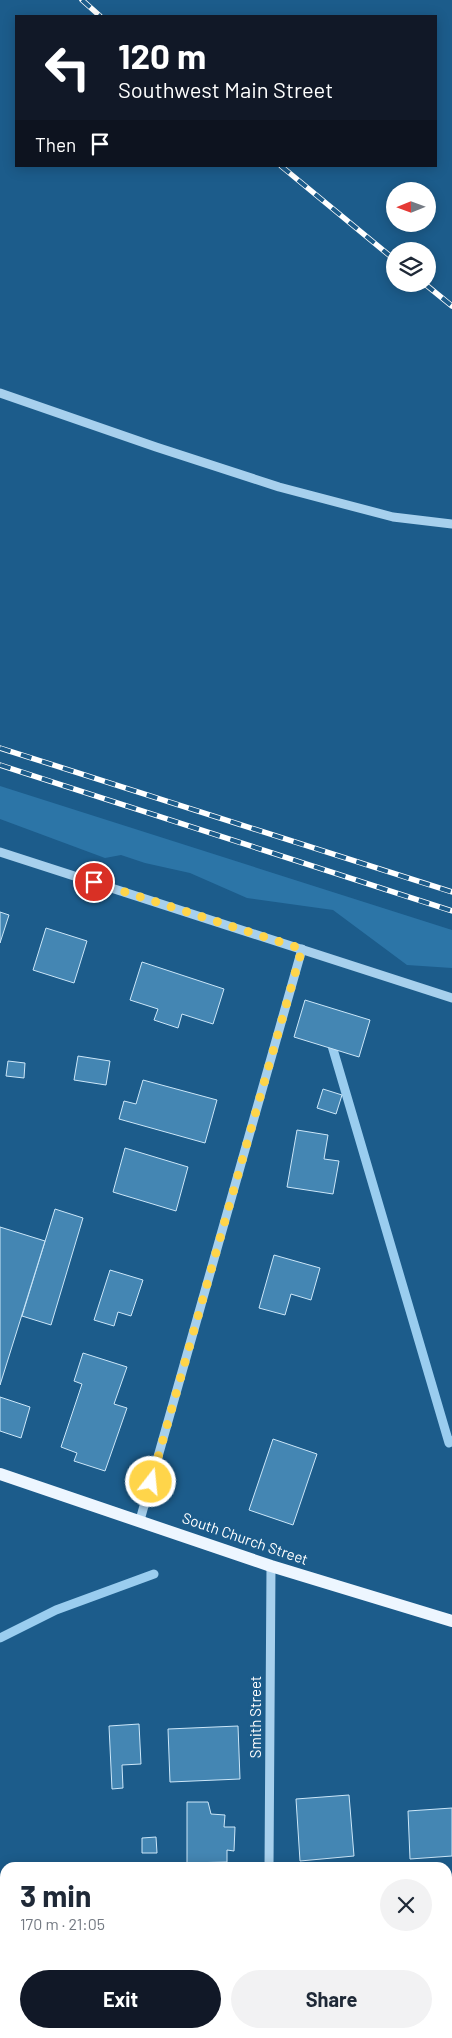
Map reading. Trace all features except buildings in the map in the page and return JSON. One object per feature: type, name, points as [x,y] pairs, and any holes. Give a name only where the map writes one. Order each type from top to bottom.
[{"type":"main road","name":"South Church Street","points":[[0,1474],[271,1566],[452,1621]]},
{"type":"street","points":[[0,393],[279,487],[393,517],[452,524]]},
{"type":"street","points":[[0,852],[452,998]]},
{"type":"street","points":[[140,1520],[302,949]]},
{"type":"street","name":"Smith Street","points":[[269,1862],[271,1566]]},
{"type":"shaded area","points":[[0,786],[452,930],[452,968],[407,965],[333,910],[247,898],[190,873],[145,863],[121,855],[105,858],[0,819]]},
{"type":"waterway","points":[[330,1039],[449,1443],[452,1441]]},
{"type":"waterway","points":[[0,1638],[56,1610],[154,1574]]},
{"type":"railway","points":[[82,0],[99,15]]},
{"type":"railway","points":[[282,167],[386,253]]},
{"type":"railway","points":[[435,292],[452,306]]},
{"type":"railway","points":[[0,748],[452,892]]},
{"type":"railway","points":[[0,765],[452,911]]},
{"type":"route","points":[[94,882],[302,949],[151,1482]]}]
